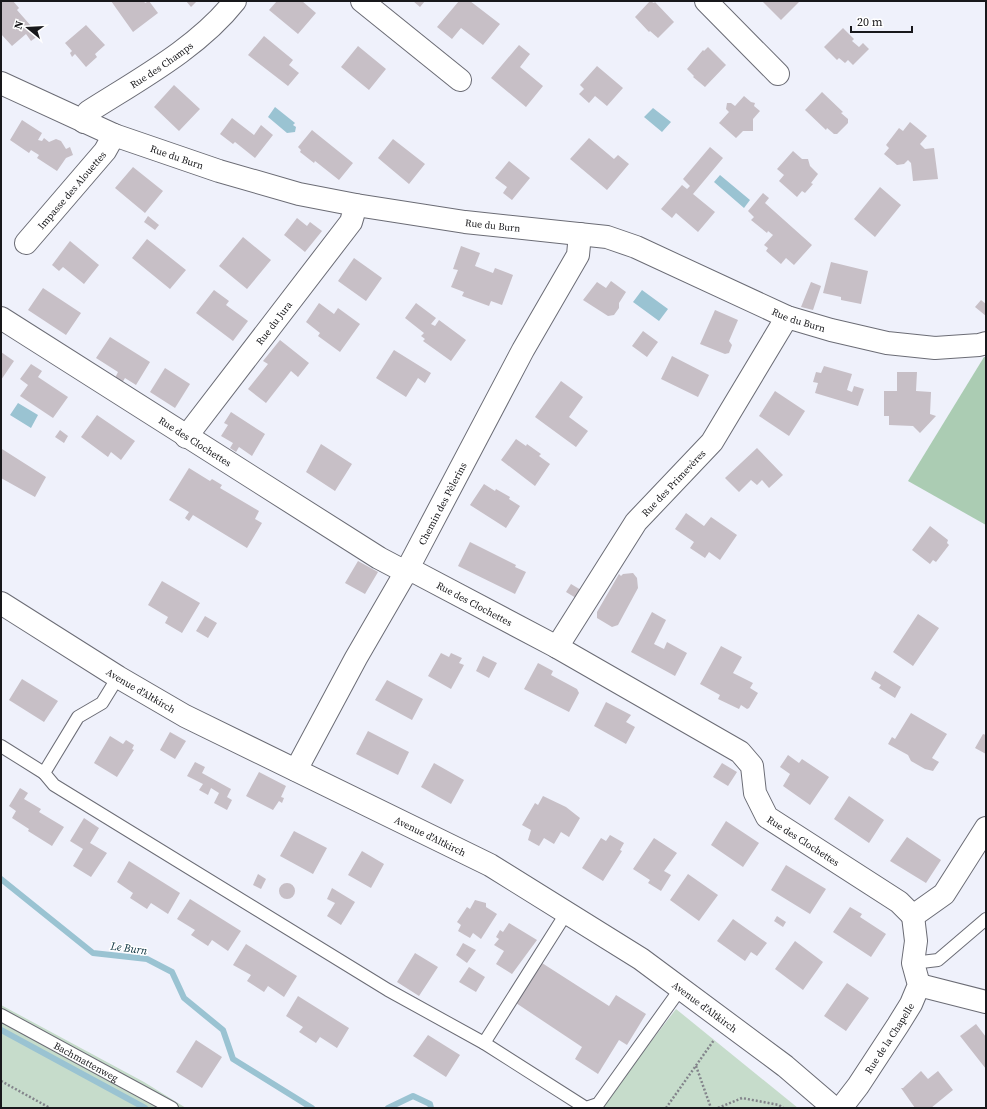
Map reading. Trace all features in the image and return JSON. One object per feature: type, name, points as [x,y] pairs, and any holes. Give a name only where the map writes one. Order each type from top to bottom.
[{"type":"street","name":"Rue des Champs","points":[[84,122],[88,112],[167,61],[210,27],[235,1]]},
{"type":"street","points":[[362,1],[460,80]]},
{"type":"street","points":[[706,1],[778,74]]},
{"type":"street","name":"Rue du Burn","points":[[1,83],[114,135],[219,172],[299,194],[356,205],[465,222],[607,237],[636,247],[788,317],[830,330],[886,343],[935,348],[979,346],[986,343]]},
{"type":"street","name":"Impasse des Alouettes","points":[[26,243],[105,151],[114,135]]},
{"type":"street","name":"Rue du Jura","points":[[186,437],[351,222],[356,205]]},
{"type":"street","name":"Chemin des Pèlerins","points":[[296,770],[356,658],[407,570],[523,350],[578,255],[580,234]]},
{"type":"street","name":"Rue des Primevères","points":[[557,647],[636,522],[712,442],[788,317]]},
{"type":"street","name":"Rue des Clochettes","points":[[1,318],[186,437],[379,558],[417,573],[557,647],[740,752],[752,766],[755,793],[766,817],[899,902],[913,916]]},
{"type":"street","name":"Avenue d'Altkirch","points":[[1,603],[118,678],[185,716],[490,865],[641,959],[785,1066],[834,1108]]},
{"type":"street","points":[[986,828],[944,894],[913,916],[916,941],[913,963],[919,985],[986,1002]]},
{"type":"street","name":"Rue de la Chapelle","points":[[841,1108],[858,1086],[898,1025],[911,1004],[919,985]]},
{"type":"lane","points":[[44,773],[78,717],[102,703],[118,678]]},
{"type":"lane","points":[[1,746],[44,773],[54,785],[388,990],[484,1043],[586,1108],[598,1104],[681,988]]},
{"type":"lane","points":[[484,1043],[567,912]]},
{"type":"lane","points":[[913,963],[938,960],[986,919]]},
{"type":"lane","name":"Bachmattenweg","points":[[1,1015],[172,1108]]},
{"type":"path","points":[[666,1108],[710,1045],[729,1023]]},
{"type":"path","points":[[696,1066],[711,1108]]},
{"type":"path","points":[[1,1081],[50,1108]]},
{"type":"path","points":[[718,1108],[742,1098],[779,1105],[782,1108]]},
{"type":"green space","points":[[984,357],[986,357],[986,525],[908,481]]},
{"type":"green space","points":[[1,1005],[144,1082],[186,1108],[1,1108]]},
{"type":"green space","points":[[676,1009],[798,1108],[600,1108]]},
{"type":"water","points":[[275,107],[295,123],[293,125],[296,127],[295,132],[287,133],[268,117]]},
{"type":"water","points":[[653,108],[671,122],[662,132],[644,117]]},
{"type":"water","points":[[720,175],[750,200],[744,208],[714,182]]},
{"type":"water","points":[[642,290],[668,309],[659,321],[633,302]]},
{"type":"water","points":[[18,403],[38,415],[31,428],[10,415]]},
{"type":"building","points":[[1,1],[13,1],[19,8],[17,10],[39,35],[31,41],[26,34],[12,46],[1,34]]},
{"type":"building","points":[[111,1],[144,1],[145,3],[149,1],[158,13],[133,32]]},
{"type":"building","points":[[186,1],[197,1],[191,7]]},
{"type":"building","points":[[277,1],[302,1],[316,13],[298,34],[269,10]]},
{"type":"building","points":[[413,1],[425,1],[420,7]]},
{"type":"building","points":[[459,1],[470,1],[500,24],[483,45],[461,28],[452,39],[437,27]]},
{"type":"building","points":[[650,1],[655,2],[674,22],[658,38],[650,31],[649,32],[635,17]]},
{"type":"building","points":[[762,1],[800,1],[781,20]]},
{"type":"building","points":[[86,25],[105,45],[95,54],[97,57],[86,67],[75,54],[72,57],[70,53],[72,51],[65,43]]},
{"type":"building","points":[[843,28],[854,39],[852,41],[859,47],[863,43],[869,49],[853,65],[848,60],[845,63],[839,58],[837,60],[824,47]]},
{"type":"building","points":[[264,36],[293,60],[289,65],[299,73],[288,86],[248,55]]},
{"type":"building","points":[[519,45],[530,54],[520,67],[543,86],[526,107],[491,78]]},
{"type":"building","points":[[358,46],[386,69],[369,90],[341,67]]},
{"type":"building","points":[[708,47],[726,65],[705,87],[693,77],[694,76],[687,69],[703,50],[704,51]]},
{"type":"building","points":[[597,66],[623,88],[607,106],[595,96],[589,103],[579,94],[584,89],[580,85]]},
{"type":"building","points":[[174,85],[200,109],[179,131],[154,107]]},
{"type":"building","points":[[822,92],[843,112],[841,113],[848,119],[848,123],[837,134],[834,134],[827,128],[826,130],[805,110]]},
{"type":"building","points":[[744,96],[751,102],[755,103],[754,106],[760,111],[753,119],[753,131],[743,131],[736,138],[719,123],[729,112],[726,109],[727,103],[731,103],[735,106]]},
{"type":"building","points":[[232,118],[254,135],[261,125],[273,135],[255,158],[235,142],[233,144],[220,134]]},
{"type":"building","points":[[22,120],[42,133],[38,140],[42,141],[44,138],[49,142],[56,139],[61,141],[66,149],[70,147],[73,155],[66,158],[57,171],[37,158],[39,155],[31,150],[29,153],[10,140]]},
{"type":"building","points":[[910,122],[927,136],[920,144],[925,149],[934,148],[938,179],[913,181],[911,163],[908,160],[904,164],[897,165],[884,154],[889,148],[886,145],[899,128],[903,131]]},
{"type":"building","points":[[312,130],[353,163],[339,180],[315,161],[314,163],[300,152],[301,150],[298,147]]},
{"type":"building","points":[[589,138],[614,159],[618,155],[629,164],[607,190],[570,159]]},
{"type":"building","points":[[393,139],[425,164],[409,184],[378,158]]},
{"type":"building","points":[[710,147],[723,158],[693,194],[715,212],[698,232],[676,213],[672,218],[661,209],[682,185],[687,189],[690,186],[683,179]]},
{"type":"building","points":[[793,151],[802,159],[808,159],[810,166],[818,174],[811,183],[813,184],[805,193],[802,191],[797,197],[779,181],[784,175],[777,169]]},
{"type":"building","points":[[509,161],[530,178],[512,200],[503,193],[507,187],[495,178]]},
{"type":"building","points":[[133,167],[163,191],[145,213],[115,188]]},
{"type":"building","points":[[880,187],[901,205],[875,237],[854,219]]},
{"type":"building","points":[[763,193],[769,198],[765,203],[812,245],[794,265],[786,258],[781,264],[766,251],[768,248],[764,245],[773,235],[768,231],[767,233],[751,220],[754,217],[748,211]]},
{"type":"building","points":[[148,216],[159,225],[155,230],[144,222]]},
{"type":"building","points":[[297,218],[307,226],[310,222],[322,231],[305,252],[284,235]]},
{"type":"building","points":[[243,237],[271,260],[247,289],[219,266]]},
{"type":"building","points":[[147,239],[186,270],[170,289],[132,258]]},
{"type":"building","points":[[70,241],[99,265],[84,284],[63,267],[59,271],[52,265]]},
{"type":"building","points":[[461,246],[480,253],[475,266],[493,273],[495,268],[513,275],[502,305],[491,301],[489,306],[462,296],[464,292],[451,287],[458,270],[453,269]]},
{"type":"building","points":[[354,258],[382,278],[366,301],[338,281]]},
{"type":"building","points":[[831,262],[868,271],[861,304],[841,300],[841,297],[823,293]]},
{"type":"building","points":[[611,281],[626,292],[614,315],[608,316],[583,300],[597,282],[606,288]]},
{"type":"building","points":[[811,282],[821,286],[813,310],[801,307]]},
{"type":"building","points":[[43,288],[81,313],[66,335],[28,310]]},
{"type":"building","points":[[214,290],[229,301],[226,305],[248,321],[233,341],[196,313]]},
{"type":"building","points":[[981,300],[986,304],[986,316],[975,307]]},
{"type":"building","points":[[319,303],[334,314],[338,308],[360,324],[340,352],[318,336],[320,333],[306,322]]},
{"type":"building","points":[[416,303],[436,318],[431,324],[435,326],[439,320],[466,340],[451,361],[423,341],[425,339],[421,336],[424,333],[405,318]]},
{"type":"building","points":[[715,310],[738,320],[729,341],[732,345],[729,353],[725,354],[700,344]]},
{"type":"building","points":[[643,331],[658,342],[647,357],[632,346]]},
{"type":"building","points":[[110,337],[150,362],[136,385],[125,378],[122,383],[115,378],[118,372],[96,358]]},
{"type":"building","points":[[280,340],[309,363],[298,377],[291,371],[266,403],[248,389],[268,364],[263,361]]},
{"type":"building","points":[[394,350],[431,373],[425,383],[418,378],[406,397],[376,378]]},
{"type":"building","points":[[1,352],[14,361],[1,380]]},
{"type":"building","points":[[672,356],[709,375],[698,397],[661,379]]},
{"type":"building","points":[[31,364],[42,371],[38,377],[68,397],[53,418],[20,396],[28,385],[20,379]]},
{"type":"building","points":[[824,366],[852,374],[847,390],[852,392],[854,386],[864,389],[858,406],[815,393],[818,383],[813,382],[816,372],[821,373]]},
{"type":"building","points":[[165,368],[190,384],[175,408],[150,392]]},
{"type":"building","points":[[897,372],[917,372],[916,391],[931,392],[930,414],[936,416],[920,433],[913,426],[889,425],[889,416],[884,416],[884,391],[897,391]]},
{"type":"building","points":[[561,381],[583,397],[569,417],[588,431],[576,447],[535,417]]},
{"type":"building","points":[[775,391],[805,411],[789,436],[759,416]]},
{"type":"building","points":[[231,412],[265,434],[252,456],[239,447],[236,452],[230,448],[233,443],[221,436],[228,425],[224,423]]},
{"type":"building","points":[[97,415],[135,441],[121,460],[111,452],[108,457],[81,437]]},
{"type":"building","points":[[60,430],[68,436],[64,443],[55,437]]},
{"type":"building","points":[[516,439],[526,446],[527,444],[541,454],[539,456],[550,464],[535,486],[501,460]]},
{"type":"building","points":[[321,444],[352,464],[335,491],[306,472]]},
{"type":"building","points":[[757,448],[783,475],[769,488],[762,480],[757,485],[751,480],[739,492],[725,478]]},
{"type":"building","points":[[2,449],[46,477],[35,497],[1,478]]},
{"type":"building","points":[[189,468],[210,481],[212,479],[222,485],[220,488],[259,511],[255,519],[262,523],[247,548],[193,515],[189,521],[185,518],[189,512],[169,500]]},
{"type":"building","points":[[484,484],[495,491],[496,489],[510,497],[509,499],[520,506],[506,528],[470,505]]},
{"type":"building","points":[[686,513],[704,526],[711,517],[737,535],[720,560],[709,552],[705,558],[690,548],[694,542],[675,529]]},
{"type":"building","points":[[930,526],[948,540],[947,543],[949,545],[936,562],[933,560],[930,564],[912,550]]},
{"type":"building","points":[[470,542],[516,565],[515,567],[526,572],[515,594],[458,566]]},
{"type":"building","points":[[358,561],[378,572],[365,594],[345,583]]},
{"type":"building","points":[[633,573],[637,578],[638,588],[618,625],[612,627],[597,618],[597,612],[619,574],[621,576],[623,574]]},
{"type":"building","points":[[162,581],[200,603],[182,633],[165,623],[168,617],[148,605]]},
{"type":"building","points":[[571,584],[581,590],[576,598],[566,592]]},
{"type":"building","points":[[652,612],[666,620],[654,644],[664,649],[667,642],[687,653],[675,676],[631,652]]},
{"type":"building","points":[[918,614],[939,628],[913,666],[893,652]]},
{"type":"building","points":[[205,616],[217,623],[208,638],[196,631]]},
{"type":"building","points":[[721,646],[742,657],[733,673],[753,683],[750,688],[758,693],[747,709],[741,705],[739,709],[718,699],[720,695],[700,684]]},
{"type":"building","points":[[441,653],[449,657],[451,653],[462,658],[459,663],[464,665],[451,689],[428,676]]},
{"type":"building","points":[[483,656],[497,663],[489,678],[476,671]]},
{"type":"building","points":[[538,663],[553,671],[551,675],[577,689],[579,693],[569,712],[524,689]]},
{"type":"building","points":[[875,671],[901,687],[895,698],[879,688],[881,685],[871,679]]},
{"type":"building","points":[[22,679],[58,701],[44,722],[9,700]]},
{"type":"building","points":[[387,680],[423,699],[412,720],[375,700]]},
{"type":"building","points":[[606,702],[631,715],[626,722],[635,727],[626,744],[594,726]]},
{"type":"building","points":[[911,713],[947,734],[932,758],[939,762],[933,771],[925,769],[911,761],[908,755],[888,744],[892,737],[895,739]]},
{"type":"building","points":[[368,731],[409,752],[398,775],[356,754]]},
{"type":"building","points":[[170,732],[186,741],[175,759],[160,750]]},
{"type":"building","points":[[983,734],[986,735],[986,754],[975,748]]},
{"type":"building","points":[[110,736],[123,744],[126,740],[134,745],[132,749],[134,750],[117,777],[94,763]]},
{"type":"building","points":[[788,755],[799,763],[802,759],[829,777],[810,805],[783,786],[790,774],[780,767]]},
{"type":"building","points":[[195,762],[205,767],[202,773],[231,789],[227,797],[232,800],[227,810],[214,803],[219,793],[211,788],[208,795],[199,790],[203,784],[187,776]]},
{"type":"building","points":[[434,763],[464,780],[451,804],[421,787]]},
{"type":"building","points":[[722,763],[737,772],[728,786],[713,777]]},
{"type":"building","points":[[259,772],[286,786],[281,797],[284,798],[282,803],[279,801],[273,810],[246,796]]},
{"type":"building","points":[[20,788],[28,793],[24,799],[41,809],[39,812],[64,827],[52,846],[28,831],[29,829],[12,818],[16,811],[9,806]]},
{"type":"building","points":[[543,796],[566,807],[580,818],[569,837],[561,832],[554,844],[544,838],[539,846],[528,840],[531,830],[522,825],[535,803],[538,805]]},
{"type":"building","points":[[849,796],[884,820],[869,843],[834,819]]},
{"type":"building","points":[[84,818],[99,828],[90,843],[107,853],[91,877],[73,866],[83,849],[70,841]]},
{"type":"building","points":[[726,821],[759,843],[743,867],[711,845]]},
{"type":"building","points":[[294,831],[327,848],[313,874],[280,856]]},
{"type":"building","points":[[610,835],[624,843],[620,850],[622,851],[603,881],[582,868],[601,838],[606,841]]},
{"type":"building","points":[[907,837],[941,860],[926,883],[890,861]]},
{"type":"building","points":[[654,838],[677,853],[664,871],[671,875],[661,891],[648,883],[650,880],[633,869]]},
{"type":"building","points":[[362,851],[384,864],[371,888],[348,875]]},
{"type":"building","points":[[129,861],[180,893],[168,914],[151,903],[147,909],[130,898],[133,893],[117,882]]},
{"type":"building","points":[[786,865],[826,889],[810,914],[771,890]]},
{"type":"building","points":[[258,874],[266,879],[261,889],[253,885]]},
{"type":"building","points":[[688,874],[718,895],[699,921],[670,900]]},
{"type":"building","points":[[287,883],[293,885],[295,891],[293,897],[287,899],[281,897],[279,891],[281,885]]},
{"type":"building","points":[[332,888],[355,902],[341,925],[327,916],[335,903],[327,899]]},
{"type":"building","points":[[190,899],[241,931],[228,951],[212,940],[208,946],[191,935],[195,930],[177,919]]},
{"type":"building","points":[[475,900],[486,903],[486,907],[497,914],[481,939],[473,933],[470,938],[458,931],[461,925],[457,922],[467,907],[470,909]]},
{"type":"building","points":[[850,907],[862,914],[860,917],[886,934],[871,957],[833,932]]},
{"type":"building","points":[[777,916],[786,922],[783,927],[774,921]]},
{"type":"building","points":[[733,919],[767,943],[757,956],[751,952],[745,961],[717,941]]},
{"type":"building","points":[[509,923],[537,940],[512,974],[496,964],[504,951],[494,945],[499,939],[496,937],[500,930],[503,932]]},
{"type":"building","points":[[795,941],[823,962],[803,990],[775,969]]},
{"type":"building","points":[[463,943],[476,950],[467,963],[456,955]]},
{"type":"building","points":[[246,944],[297,976],[284,997],[268,986],[264,992],[247,981],[251,975],[233,965]]},
{"type":"building","points":[[415,953],[438,967],[419,996],[397,982]]},
{"type":"building","points":[[542,963],[609,1006],[616,995],[646,1014],[627,1045],[619,1040],[598,1074],[575,1059],[582,1047],[516,1003]]},
{"type":"building","points":[[469,967],[485,977],[476,992],[459,982]]},
{"type":"building","points":[[847,983],[869,998],[846,1031],[824,1016]]},
{"type":"building","points":[[298,996],[349,1028],[337,1048],[320,1037],[316,1043],[299,1032],[303,1027],[286,1016]]},
{"type":"building","points":[[976,1024],[986,1037],[986,1069],[960,1036]]},
{"type":"building","points":[[428,1035],[460,1055],[446,1077],[413,1056]]},
{"type":"building","points":[[196,1040],[222,1057],[202,1088],[176,1072]]},
{"type":"building","points":[[921,1071],[928,1079],[938,1071],[953,1090],[931,1108],[915,1108],[901,1088],[903,1088]]},
{"type":"waterway","name":"Le Burn","points":[[1,879],[93,953],[147,959],[172,972],[184,998],[223,1030],[233,1059],[312,1108]]},
{"type":"waterway","points":[[1,1030],[145,1108]]},
{"type":"waterway","name":"Le Burn","points":[[388,1108],[413,1096],[430,1104],[431,1108]]}]
